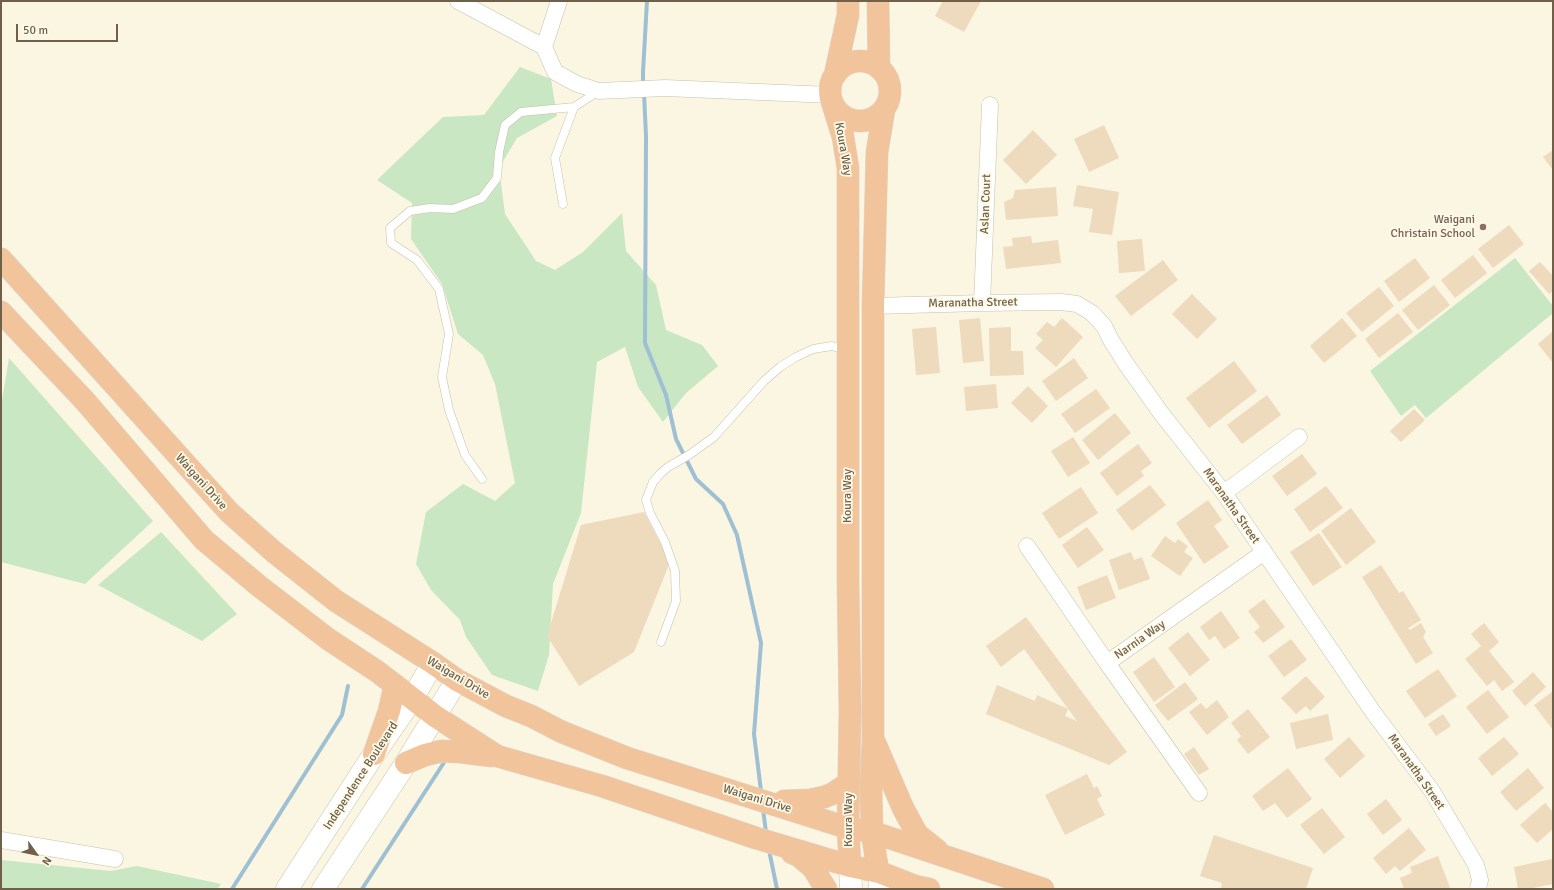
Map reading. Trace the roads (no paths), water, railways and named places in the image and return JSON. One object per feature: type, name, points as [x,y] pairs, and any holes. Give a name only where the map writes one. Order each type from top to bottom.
[{"type":"highway","name":"Koura Way","points":[[848,1],[848,15],[833,92],[848,168],[848,581],[850,711],[848,828],[850,866]]},
{"type":"highway","points":[[878,1],[878,68]]},
{"type":"highway","points":[[861,62],[870,63],[885,74],[889,83],[890,92],[888,102],[884,110],[868,121],[848,119],[839,113],[833,92],[842,68],[851,63],[861,62]]},
{"type":"highway","name":"Koura Way","points":[[879,880],[872,832],[871,787],[873,740],[873,306],[877,152],[884,110]]},
{"type":"highway","name":"Waigani Drive","points":[[1,259],[229,512],[274,552],[336,601],[457,680],[506,706],[531,716],[562,732],[617,754],[693,780],[770,802],[848,828],[872,832],[1043,889]]},
{"type":"highway","points":[[15,276],[16,296],[88,376],[90,389],[85,401]]},
{"type":"highway","points":[[1,312],[85,401],[204,540],[259,586],[322,634],[395,685],[435,716],[497,756]]},
{"type":"highway","points":[[374,754],[395,685]]},
{"type":"highway","points":[[873,740],[903,808],[917,834],[950,859]]},
{"type":"highway","points":[[406,763],[425,755],[442,751],[497,756],[602,786],[756,838],[850,866],[879,880],[929,889]]},
{"type":"highway","points":[[770,802],[810,800],[824,797],[832,794],[849,783]]},
{"type":"highway","points":[[756,838],[799,856],[813,868],[826,889]]},
{"type":"street","points":[[458,1],[544,47],[555,72],[577,84],[600,91],[665,88],[833,92]]},
{"type":"street","points":[[544,47],[559,1]]},
{"type":"street","name":"Aslan Court","points":[[982,303],[990,105]]},
{"type":"street","name":"Maranatha Street","points":[[873,306],[1061,302],[1077,304],[1092,313],[1104,326],[1110,340],[1161,413],[1224,493],[1373,712],[1432,791],[1476,865],[1480,880],[1478,889]]},
{"type":"street","points":[[1224,493],[1299,437]]},
{"type":"street","points":[[1027,546],[1107,663]]},
{"type":"street","name":"Narnia Way","points":[[1199,793],[1107,663],[1264,553]]},
{"type":"street","name":"Independence Boulevard","points":[[287,889],[374,754],[412,699],[433,663]]},
{"type":"street","points":[[323,889],[406,763],[457,680]]},
{"type":"street","points":[[1,840],[116,859]]},
{"type":"street","name":"Koura Way","points":[[850,866],[851,889]]},
{"type":"lane","points":[[482,479],[465,455],[449,410],[442,377],[449,334],[439,289],[417,260],[391,242],[390,228],[410,211],[430,208],[453,209],[482,198],[497,178],[499,152],[504,125],[521,112],[574,107],[600,91]]},
{"type":"lane","points":[[563,204],[555,158],[574,107]]},
{"type":"lane","points":[[661,642],[676,601],[675,571],[665,542],[650,513],[646,500],[653,482],[660,474],[714,437],[764,381],[796,357],[813,348],[832,346],[848,351]]},
{"type":"waterway","points":[[643,86],[647,1]]},
{"type":"waterway","points":[[644,93],[646,136],[645,343],[666,395],[676,439],[696,479],[723,504],[737,535],[761,643],[754,734],[761,791]]},
{"type":"waterway","points":[[232,889],[342,715],[348,686]]},
{"type":"waterway","points":[[362,889],[445,761]]},
{"type":"waterway","points":[[763,809],[766,832]]},
{"type":"waterway","points":[[769,850],[777,889]]},
{"type":"place","name":"Waigani Christain School","points":[[1483,227]]}]
